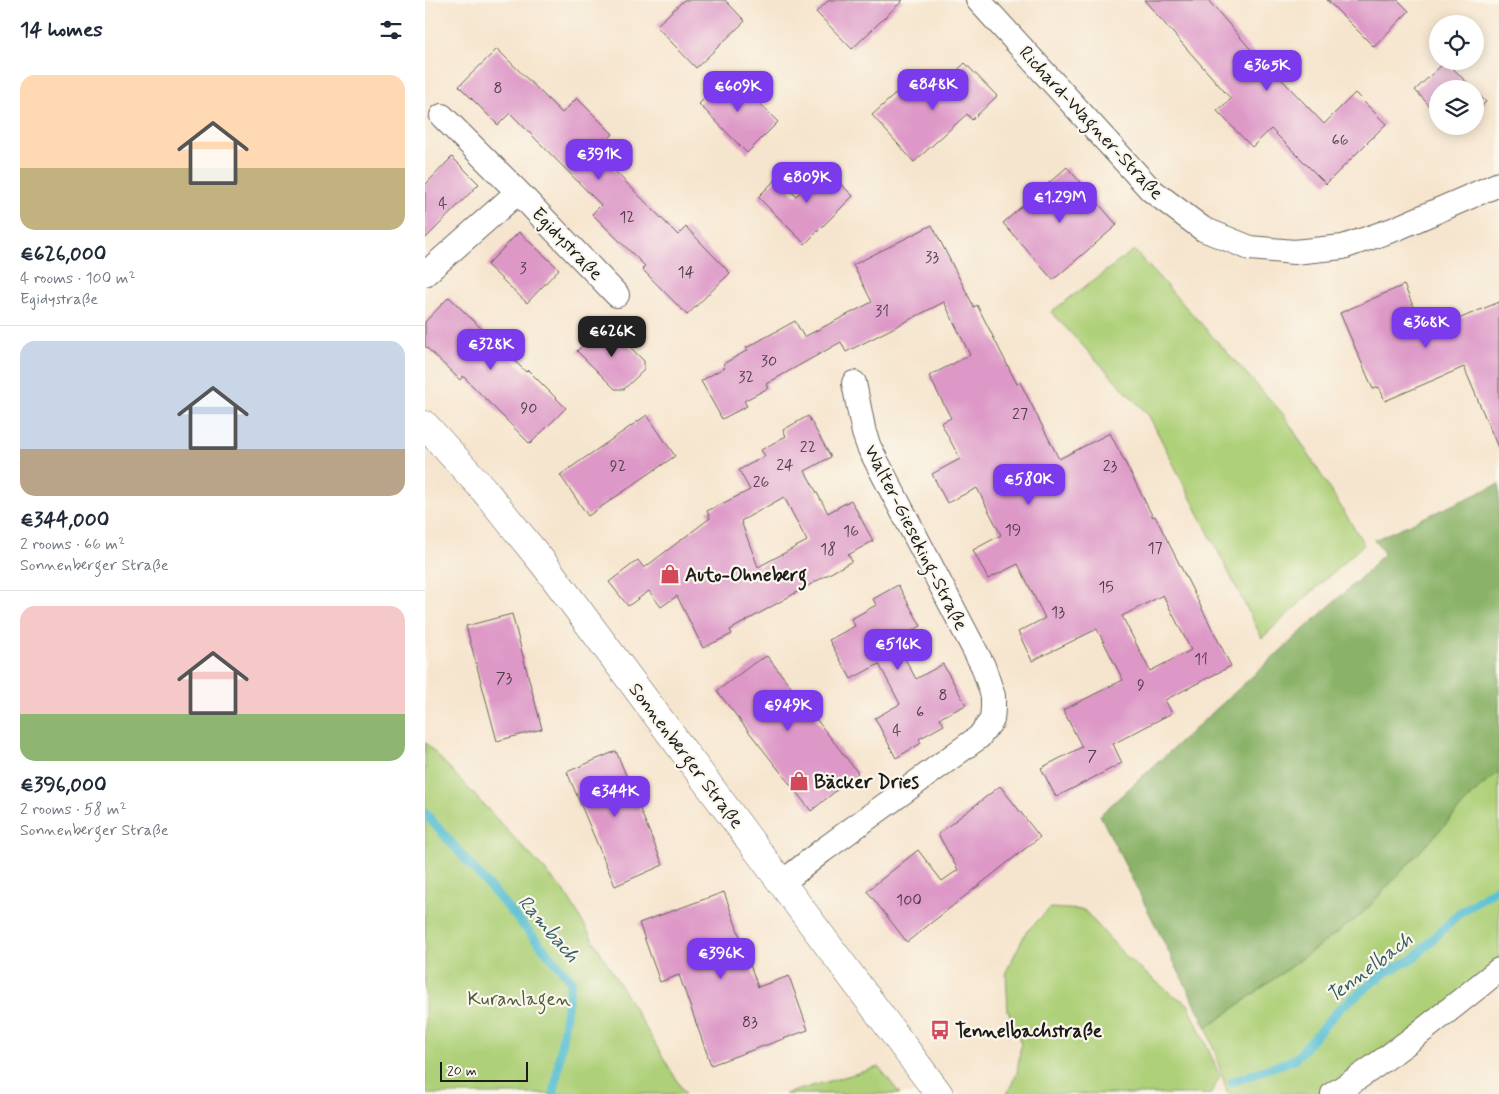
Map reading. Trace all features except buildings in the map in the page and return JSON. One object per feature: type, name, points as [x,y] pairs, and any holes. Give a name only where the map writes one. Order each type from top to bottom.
[{"type":"main road","name":"Sonnenberger Straße","points":[[425,425],[484,490],[544,564],[939,1094]]},
{"type":"street","name":"Richard-Wagner-Straße","points":[[978,0],[1151,190],[1203,229],[1250,248],[1294,252],[1343,247],[1395,229],[1499,184]]},
{"type":"street","name":"Egidystraße","points":[[442,116],[617,295]]},
{"type":"street","name":"Egidystraße","points":[[425,274],[518,192]]},
{"type":"street","name":"Walter-Gieseking-Straße","points":[[782,883],[822,851],[979,737],[992,720],[993,696],[983,666],[869,447],[864,433],[854,383]]},
{"type":"street","points":[[1333,1094],[1414,1038],[1499,970]]},
{"type":"green space","points":[[1134,250],[1284,415],[1364,544],[1262,638],[1149,416],[1051,312]]},
{"type":"green space","points":[[1499,484],[1499,772],[1478,789],[1361,915],[1207,1028],[1100,815],[1368,571],[1384,553],[1374,540]]},
{"type":"green space","name":"Kuranlagen","points":[[425,742],[564,891],[685,1094],[425,1094]]},
{"type":"green space","points":[[1499,772],[1499,970],[1333,1094],[1228,1094],[1207,1028],[1361,915],[1478,789]]},
{"type":"green space","points":[[1050,908],[1084,910],[1127,958],[1170,993],[1188,1004],[1220,1076],[1211,1094],[1007,1094],[1017,1073],[1021,1044],[1008,1010],[1006,972],[1026,932]]},
{"type":"green space","points":[[879,1067],[900,1094],[784,1094]]},
{"type":"waterway","name":"Rambach","points":[[425,813],[571,980],[554,1094]]},
{"type":"waterway","name":"Tennelbach","points":[[1232,1082],[1295,1059],[1340,1008],[1386,972],[1413,959],[1458,914],[1499,887]]},
{"type":"place","name":"Auto-Ohneberg","points":[[670,574]]},
{"type":"place","name":"Bäcker Dries","points":[[799,781]]},
{"type":"place","name":"Tennelbachstraße","points":[[940,1030]]}]
